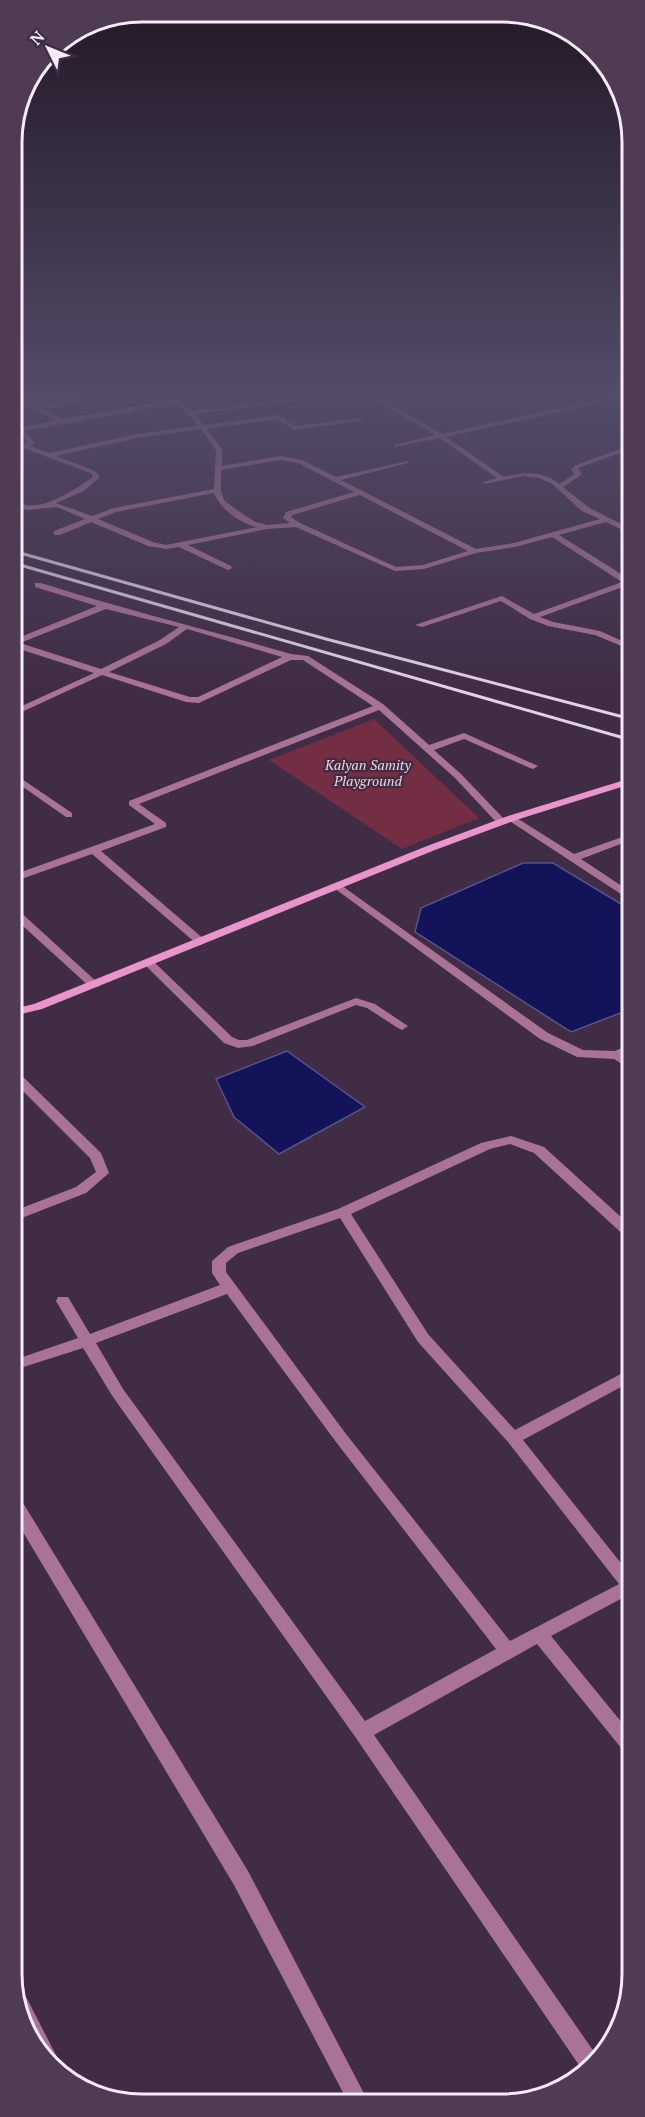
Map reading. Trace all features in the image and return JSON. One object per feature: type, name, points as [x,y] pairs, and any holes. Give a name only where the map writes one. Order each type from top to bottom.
[{"type":"street","points":[[23,506],[27,508],[47,504],[77,491]]},
{"type":"street","points":[[57,533],[93,518],[138,505],[213,491]]},
{"type":"street","points":[[217,491],[221,501],[231,510],[253,524],[268,527]]},
{"type":"street","points":[[564,491],[585,508],[622,528]]},
{"type":"street","points":[[475,551],[361,492],[289,514],[287,518],[297,525],[395,569],[424,567],[475,551],[515,545],[605,520]]},
{"type":"street","points":[[47,504],[58,505],[151,544],[165,547],[230,533],[297,525]]},
{"type":"street","points":[[554,535],[622,577]]},
{"type":"street","points":[[180,544],[228,567]]},
{"type":"street","points":[[533,617],[622,584]]},
{"type":"street","points":[[38,585],[290,657],[305,658],[380,706],[507,820],[574,858],[622,889]]},
{"type":"street","points":[[419,625],[502,598],[533,617],[551,624],[597,633],[622,644]]},
{"type":"street","points":[[23,639],[105,606]]},
{"type":"street","points":[[23,708],[163,642],[186,626]]},
{"type":"street","points":[[23,646],[178,697],[199,700],[290,657]]},
{"type":"street","points":[[23,876],[162,825],[132,803],[380,706]]},
{"type":"street","points":[[428,749],[464,736],[533,766]]},
{"type":"street","points":[[23,783],[69,815]]},
{"type":"street","points":[[23,1011],[38,1008],[507,820],[622,787]]},
{"type":"street","points":[[574,858],[622,840]]},
{"type":"street","points":[[94,850],[201,942]]},
{"type":"street","points":[[338,886],[544,1036],[581,1054],[617,1055],[622,1052]]},
{"type":"street","points":[[23,922],[94,985]]},
{"type":"street","points":[[148,962],[228,1040],[238,1044],[249,1043],[356,1001],[371,1006],[402,1026]]},
{"type":"street","points":[[617,1055],[622,1059]]},
{"type":"street","points":[[22,1083],[96,1156],[102,1173],[81,1190],[22,1213]]},
{"type":"street","points":[[508,1650],[341,1438],[219,1273],[219,1261],[233,1250],[343,1212],[486,1146],[511,1140],[539,1150],[622,1226]]},
{"type":"street","points":[[343,1212],[423,1338],[513,1438],[622,1574]]},
{"type":"street","points":[[22,1362],[87,1341],[230,1287]]},
{"type":"street","points":[[63,1301],[118,1393],[362,1732],[588,2059]]},
{"type":"street","points":[[513,1438],[622,1379]]},
{"type":"street","points":[[22,1517],[241,1878],[355,2094]]},
{"type":"street","points":[[362,1732],[508,1650],[622,1590]]},
{"type":"street","points":[[539,1634],[622,1736]]},
{"type":"green space","name":"Kalyan Samity Playground","points":[[374,719],[479,818],[402,849],[269,760]]},
{"type":"shaded area","points":[[523,863],[553,863],[622,905],[622,1012],[571,1032],[415,932],[421,908]]},
{"type":"shaded area","points":[[287,1051],[365,1107],[279,1154],[234,1117],[216,1079]]},
{"type":"railway","points":[[23,554],[326,639],[622,717]]},
{"type":"railway","points":[[23,566],[622,737]]}]
